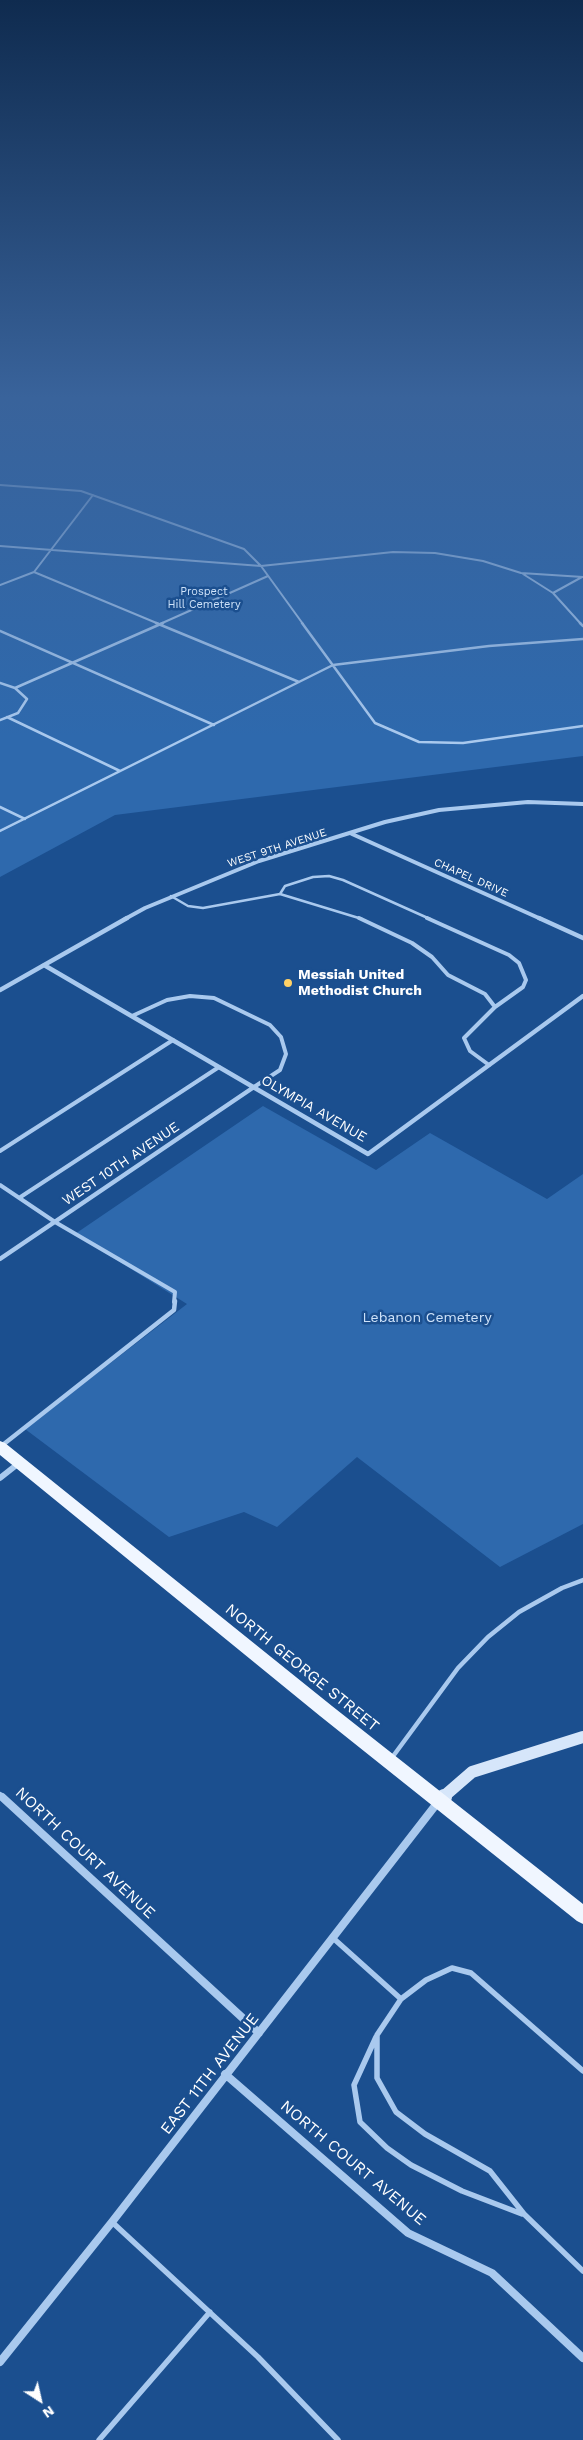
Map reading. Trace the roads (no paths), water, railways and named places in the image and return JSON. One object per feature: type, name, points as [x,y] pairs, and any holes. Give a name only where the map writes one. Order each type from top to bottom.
[{"type":"main road","name":"NORTH GEORGE STREET","points":[[0,1447],[583,1915]]},
{"type":"street","name":"WEST 9TH AVENUE","points":[[0,990],[171,896],[259,861],[352,834],[385,822],[439,810],[528,802],[583,804]]},
{"type":"street","name":"CHAPEL DRIVE","points":[[352,834],[583,938]]},
{"type":"street","name":"OLYMPIA AVENUE","points":[[44,965],[368,1154],[583,996]]},
{"type":"street","name":"WEST 10TH AVENUE","points":[[0,1259],[254,1088]]},
{"type":"street","points":[[0,1478],[20,1463]]},
{"type":"street","points":[[439,1801],[472,1772],[583,1737]]},
{"type":"street","name":"NORTH COURT AVENUE","points":[[0,1795],[259,2034]]},
{"type":"street","name":"EAST 11TH AVENUE","points":[[0,2362],[112,2222],[225,2074],[259,2034],[439,1801]]},
{"type":"street","name":"NORTH COURT AVENUE","points":[[225,2074],[408,2233],[492,2273],[583,2358]]},
{"type":"lane","points":[[0,585],[34,572],[82,509]]},
{"type":"lane","points":[[132,509],[244,549],[261,566],[374,722],[419,742],[464,743],[583,726]]},
{"type":"lane","points":[[0,546],[261,566],[393,552],[418,553],[483,561],[521,573],[583,577]]},
{"type":"lane","points":[[34,572],[299,682]]},
{"type":"lane","points":[[521,573],[553,594],[583,626]]},
{"type":"lane","points":[[15,688],[268,576]]},
{"type":"lane","points":[[553,594],[583,577]]},
{"type":"lane","points":[[0,630],[214,725]]},
{"type":"lane","points":[[0,831],[333,666],[489,646],[583,639]]},
{"type":"lane","points":[[0,684],[15,688],[27,699],[18,713],[0,720]]},
{"type":"lane","points":[[7,717],[121,771]]},
{"type":"lane","points":[[0,807],[25,819]]},
{"type":"lane","points":[[280,894],[285,886],[313,877],[329,876],[343,880],[509,955],[519,963],[526,980],[523,987],[494,1007],[464,1038],[470,1050],[489,1065]]},
{"type":"lane","points":[[171,896],[188,906],[203,908],[280,894],[357,917],[412,943],[432,957],[448,974],[485,994],[494,1007]]},
{"type":"lane","points":[[132,1016],[167,1000],[190,996],[214,998],[270,1025],[281,1037],[286,1054],[280,1070],[254,1088]]},
{"type":"lane","points":[[0,1151],[173,1040]]},
{"type":"lane","points":[[19,1198],[219,1067]]},
{"type":"lane","points":[[0,1185],[55,1222],[175,1292],[174,1310],[0,1447]]},
{"type":"lane","points":[[389,1761],[458,1668],[488,1637],[520,1612],[562,1588],[583,1580]]},
{"type":"lane","points":[[333,1938],[401,1999]]},
{"type":"lane","points":[[524,2214],[462,2191],[411,2164],[387,2148],[360,2122],[354,2085],[377,2035],[401,1999],[426,1980],[452,1968],[471,1973],[583,2071]]},
{"type":"lane","points":[[377,2035],[377,2078],[396,2112],[425,2134],[454,2148],[490,2171],[524,2214],[583,2271]]},
{"type":"lane","points":[[112,2222],[258,2358],[338,2440]]},
{"type":"lane","points":[[99,2440],[210,2312]]},
{"type":"place","name":"Messiah United Methodist Church","points":[[288,983]]},
{"type":"park label","name":"Prospect Hill Cemetery","points":[[204,598]]},
{"type":"park label","name":"Lebanon Cemetery","points":[[427,1318]]}]
